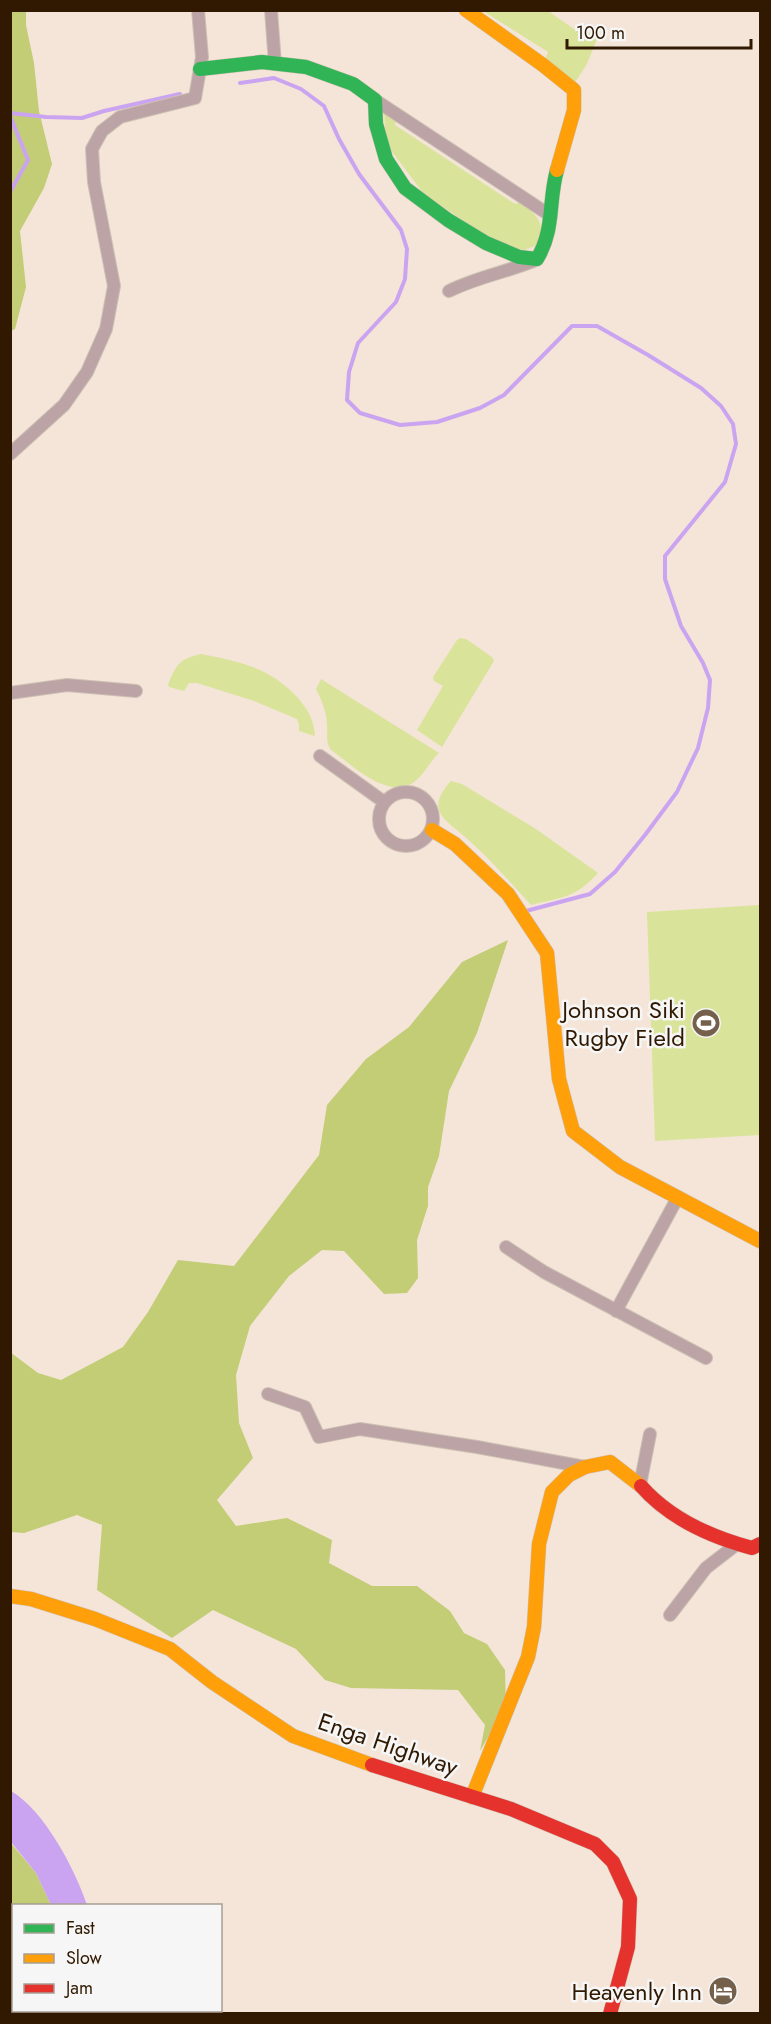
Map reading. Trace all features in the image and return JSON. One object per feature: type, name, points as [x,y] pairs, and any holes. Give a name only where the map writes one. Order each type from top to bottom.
[{"type":"street","points":[[10,454],[64,405],[87,372],[106,329],[114,286],[94,182],[92,149],[102,131],[120,117],[195,98],[202,57],[198,10]]},
{"type":"street","points":[[271,10],[275,64]]},
{"type":"street","points":[[449,291],[471,280],[512,270],[537,259],[546,244],[551,216],[552,188],[574,110],[574,90],[466,10]]},
{"type":"street","points":[[200,69],[262,62],[306,67],[353,84],[551,216]]},
{"type":"street","points":[[375,100],[376,124],[386,159],[405,188],[447,220],[486,243],[519,258],[537,259]]},
{"type":"street","points":[[10,693],[67,685],[136,691]]},
{"type":"street","points":[[320,756],[384,802]]},
{"type":"street","points":[[399,793],[416,794],[430,805],[433,813],[432,830],[419,844],[401,846],[392,843],[380,828],[379,819],[384,802],[399,793]]},
{"type":"street","points":[[432,830],[455,844],[508,894],[547,953],[559,1079],[573,1131],[620,1167],[760,1241]]},
{"type":"street","points":[[616,1311],[678,1197]]},
{"type":"street","points":[[506,1246],[544,1272],[706,1358]]},
{"type":"street","points":[[268,1394],[305,1407],[319,1437],[360,1429],[585,1467]]},
{"type":"street","points":[[640,1485],[648,1454],[650,1434]]},
{"type":"street","points":[[472,1797],[528,1657],[534,1627],[539,1544],[552,1492],[569,1474],[585,1467],[610,1462],[693,1527],[736,1544],[753,1548],[760,1544]]},
{"type":"street","points":[[670,1615],[706,1568],[736,1544]]},
{"type":"street","name":"Enga Highway","points":[[10,1596],[32,1599],[85,1616],[170,1649],[212,1682],[293,1736],[573,1833],[595,1844],[613,1862],[630,1899],[628,1947],[610,2013]]},
{"type":"green space","points":[[10,11],[26,11],[26,25],[34,63],[39,111],[52,164],[44,188],[20,231],[26,287],[15,329],[11,331]]},
{"type":"green space","points":[[483,11],[548,11],[577,31],[599,34],[587,64],[574,84],[544,62],[548,52]]},
{"type":"green space","points":[[384,108],[397,116],[395,125],[515,204],[521,202],[536,217],[541,226],[535,246],[524,250],[510,247],[474,228],[423,193],[390,149],[385,130]]},
{"type":"green space","points":[[460,638],[466,639],[492,657],[494,661],[442,747],[417,730],[443,686],[434,681],[433,677]]},
{"type":"green space","points":[[201,654],[254,667],[276,679],[305,707],[312,720],[315,736],[299,731],[297,719],[254,701],[197,683],[189,683],[184,691],[169,687],[168,684],[180,663]]},
{"type":"green space","points":[[321,679],[439,753],[418,779],[404,787],[382,784],[359,771],[331,750],[327,741],[325,712],[316,689]]},
{"type":"green space","points":[[451,781],[462,784],[536,829],[598,873],[575,892],[531,905],[487,858],[442,816],[439,810],[440,798]]},
{"type":"green space","name":"Johnson Siki Rugby Field","points":[[760,905],[760,1135],[655,1141],[647,912]]},
{"type":"green space","points":[[508,940],[477,1033],[449,1091],[439,1156],[428,1187],[428,1206],[417,1240],[418,1278],[407,1293],[384,1294],[344,1251],[322,1250],[289,1276],[250,1326],[236,1375],[239,1423],[253,1458],[217,1500],[236,1526],[287,1518],[332,1540],[329,1563],[372,1586],[417,1586],[450,1611],[464,1633],[487,1644],[505,1670],[506,1706],[480,1751],[485,1725],[458,1690],[351,1688],[325,1680],[296,1649],[213,1610],[172,1638],[97,1590],[102,1525],[77,1515],[24,1533],[11,1532],[10,1352],[38,1373],[61,1380],[123,1347],[148,1312],[178,1260],[234,1266],[319,1155],[327,1105],[366,1059],[409,1027],[462,962]]},
{"type":"green space","points":[[10,1842],[36,1873],[51,1904],[12,1904],[12,2012],[54,2012],[11,2013]]},
{"type":"shaded area","points":[[11,1791],[35,1812],[57,1842],[75,1875],[87,1904],[51,1904],[36,1873],[11,1842]]},
{"type":"waterway","points":[[240,83],[274,78],[301,89],[324,106],[359,174],[401,230],[407,249],[405,279],[396,302],[358,343],[349,372],[347,400],[360,413],[400,425],[437,422],[480,408],[504,395],[572,326],[597,326],[701,388],[721,406],[733,424],[736,444],[725,482],[665,556],[665,579],[681,626],[703,663],[710,680],[708,708],[698,748],[677,792],[615,872],[590,894],[526,911]]},
{"type":"waterway","points":[[10,113],[82,118],[180,94]]},
{"type":"waterway","points":[[10,116],[28,160],[10,192]]},
{"type":"traffic: fast","points":[[200,69],[262,62],[306,67],[353,84],[375,100],[376,124],[386,159],[405,188],[448,220],[486,243],[519,257],[537,259],[543,248],[549,226],[557,170]]},
{"type":"traffic: slow","points":[[466,10],[574,90],[574,110],[557,170]]},
{"type":"traffic: slow","points":[[432,830],[455,844],[508,894],[547,953],[559,1079],[573,1131],[620,1167],[760,1241]]},
{"type":"traffic: slow","points":[[472,1797],[528,1657],[534,1627],[539,1544],[552,1492],[569,1475],[585,1467],[610,1462],[641,1486]]},
{"type":"traffic: slow","points":[[10,1596],[31,1599],[95,1619],[170,1649],[212,1682],[293,1736],[372,1765]]},
{"type":"traffic: jam","points":[[641,1486],[664,1508],[706,1532],[752,1548],[760,1544]]},
{"type":"traffic: jam","points":[[372,1765],[511,1809],[595,1844],[613,1862],[630,1899],[628,1947],[610,2014]]},
{"type":"place","name":"Johnson Siki Rugby Field","points":[[706,1023]]},
{"type":"place","name":"Heavenly Inn","points":[[723,1991]]}]
